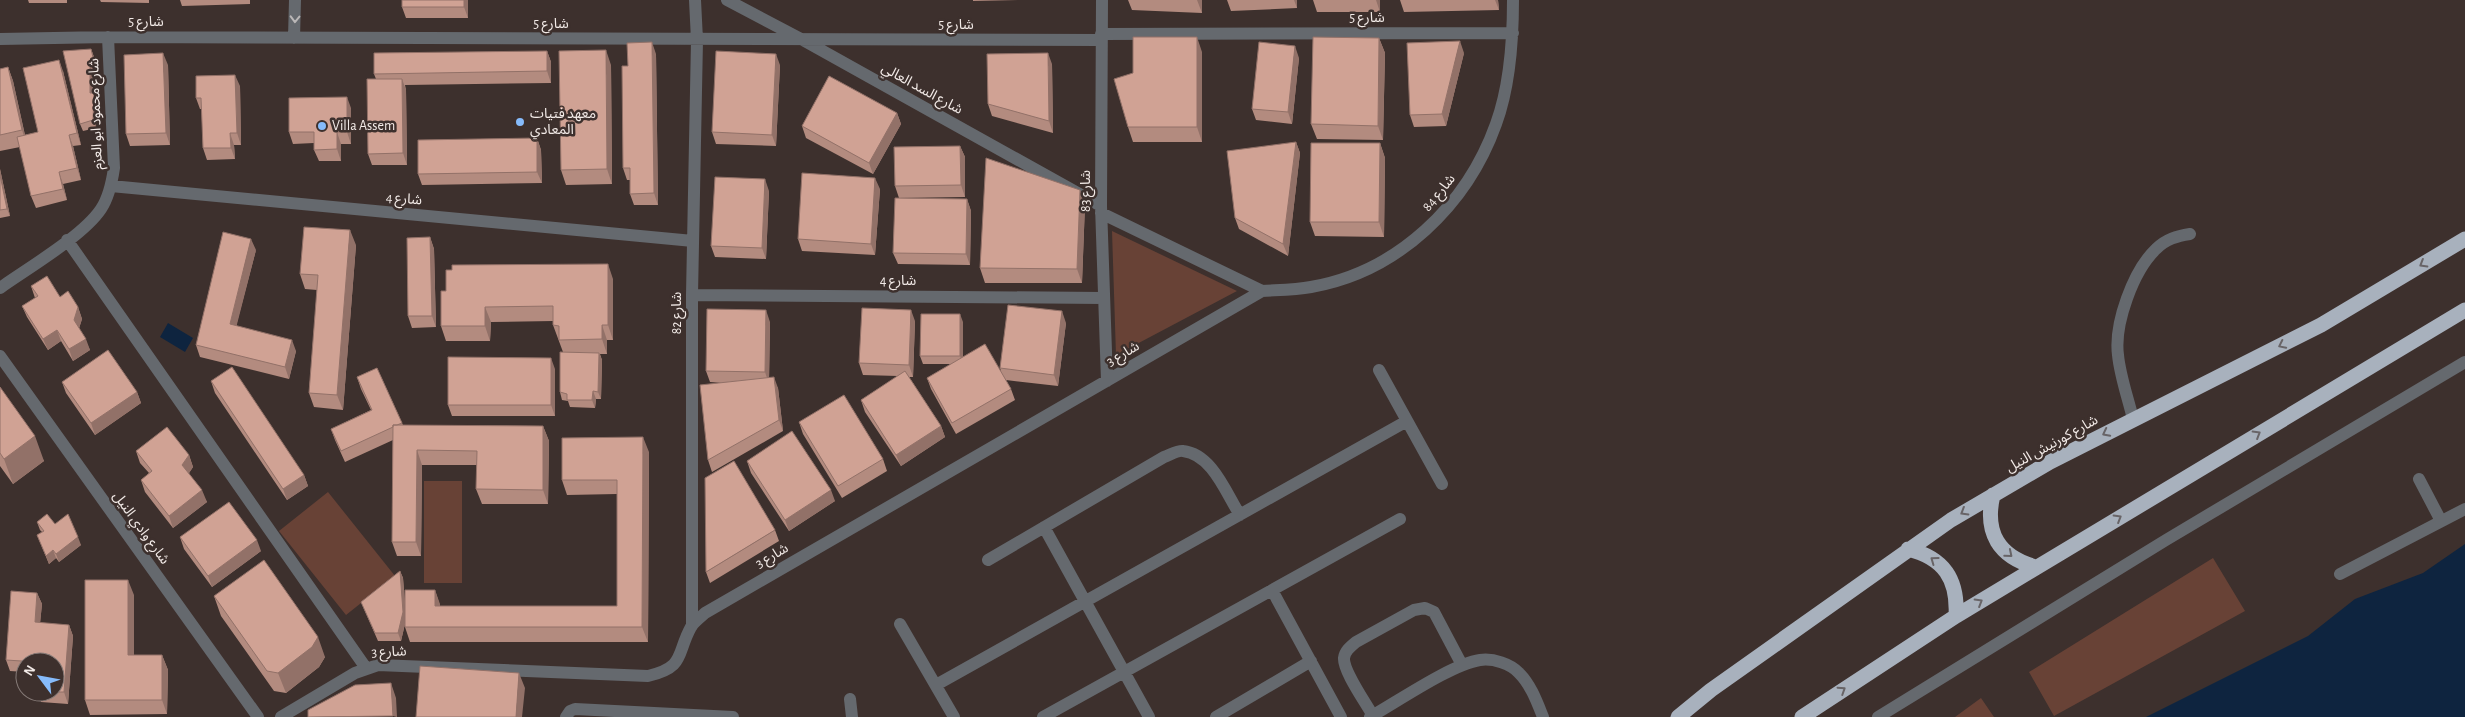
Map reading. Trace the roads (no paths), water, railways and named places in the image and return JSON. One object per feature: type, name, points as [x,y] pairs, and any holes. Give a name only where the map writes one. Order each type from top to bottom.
[{"type":"highway","name":"شارع كورنيش النيل","points":[[1678,717],[1711,690],[1908,549],[1992,495],[2050,462],[2321,325],[2465,239]]},
{"type":"highway","points":[[1802,717],[1956,616],[2465,310]]},
{"type":"highway","points":[[1992,495],[1989,511],[1991,527],[1997,542],[2007,554],[2020,563],[2036,567]]},
{"type":"highway","points":[[1908,549],[1929,557],[1947,572],[1954,585],[1957,600],[1956,616]]},
{"type":"street","points":[[294,38],[295,0]]},
{"type":"street","name":"شارع 82","points":[[692,626],[692,295],[697,40],[695,0]]},
{"type":"street","name":"شارع السد العالي","points":[[727,0],[803,40],[1101,210],[1262,291]]},
{"type":"street","name":"شارع 83","points":[[1102,0],[1101,210],[1107,381]]},
{"type":"street","name":"شارع 84","points":[[1262,291],[1312,287],[1360,272],[1397,253],[1430,227],[1458,196],[1481,161],[1497,122],[1513,33],[1513,0]]},
{"type":"street","name":"شارع 5","points":[[0,39],[108,37],[803,40],[1513,33]]},
{"type":"street","name":"شارع محمود ابو العزم","points":[[0,288],[86,226],[102,208],[111,186],[114,168],[108,37]]},
{"type":"street","name":"شارع 4","points":[[111,186],[693,241]]},
{"type":"street","points":[[2134,419],[2118,355],[2122,313],[2130,290],[2156,249],[2173,237],[2190,234]]},
{"type":"street","points":[[67,240],[366,668]]},
{"type":"street","name":"شارع 3","points":[[281,717],[366,668],[378,665],[648,676],[661,673],[673,666],[681,654],[692,626],[705,613],[1262,291]]},
{"type":"street","name":"شارع 4","points":[[692,295],[1103,298]]},
{"type":"street","name":"شارع وادي النيل","points":[[0,356],[258,717]]},
{"type":"street","points":[[1878,717],[2166,540],[2465,362]]},
{"type":"street","points":[[1379,370],[1442,484]]},
{"type":"street","points":[[936,685],[1407,421]]},
{"type":"street","points":[[988,560],[1164,457],[1182,451],[1199,455],[1240,515]]},
{"type":"street","points":[[2419,479],[2441,521]]},
{"type":"street","points":[[2340,574],[2465,509]]},
{"type":"street","points":[[1043,717],[1400,519]]},
{"type":"street","points":[[1044,527],[1149,717]]},
{"type":"street","points":[[1272,590],[1341,717]]},
{"type":"street","points":[[1462,665],[1434,612],[1425,608],[1414,610],[1356,642],[1348,649],[1344,659],[1347,669],[1372,716],[1462,665],[1481,659],[1501,662],[1518,672],[1530,688],[1544,717]]},
{"type":"street","points":[[900,624],[954,717]]},
{"type":"street","points":[[1216,717],[1311,661]]},
{"type":"street","points":[[850,699],[852,717]]},
{"type":"street","points":[[566,717],[570,711],[575,709],[655,715],[733,717]]},
{"type":"water","points":[[168,323],[193,338],[185,352],[160,337]]},
{"type":"water","points":[[2465,544],[2465,717],[2146,717],[2308,636],[2355,599],[2423,573]]},
{"type":"place","name":"معهد فتيات المعادي","points":[[520,122]]},
{"type":"place","name":"Villa Assem","points":[[322,126]]}]
